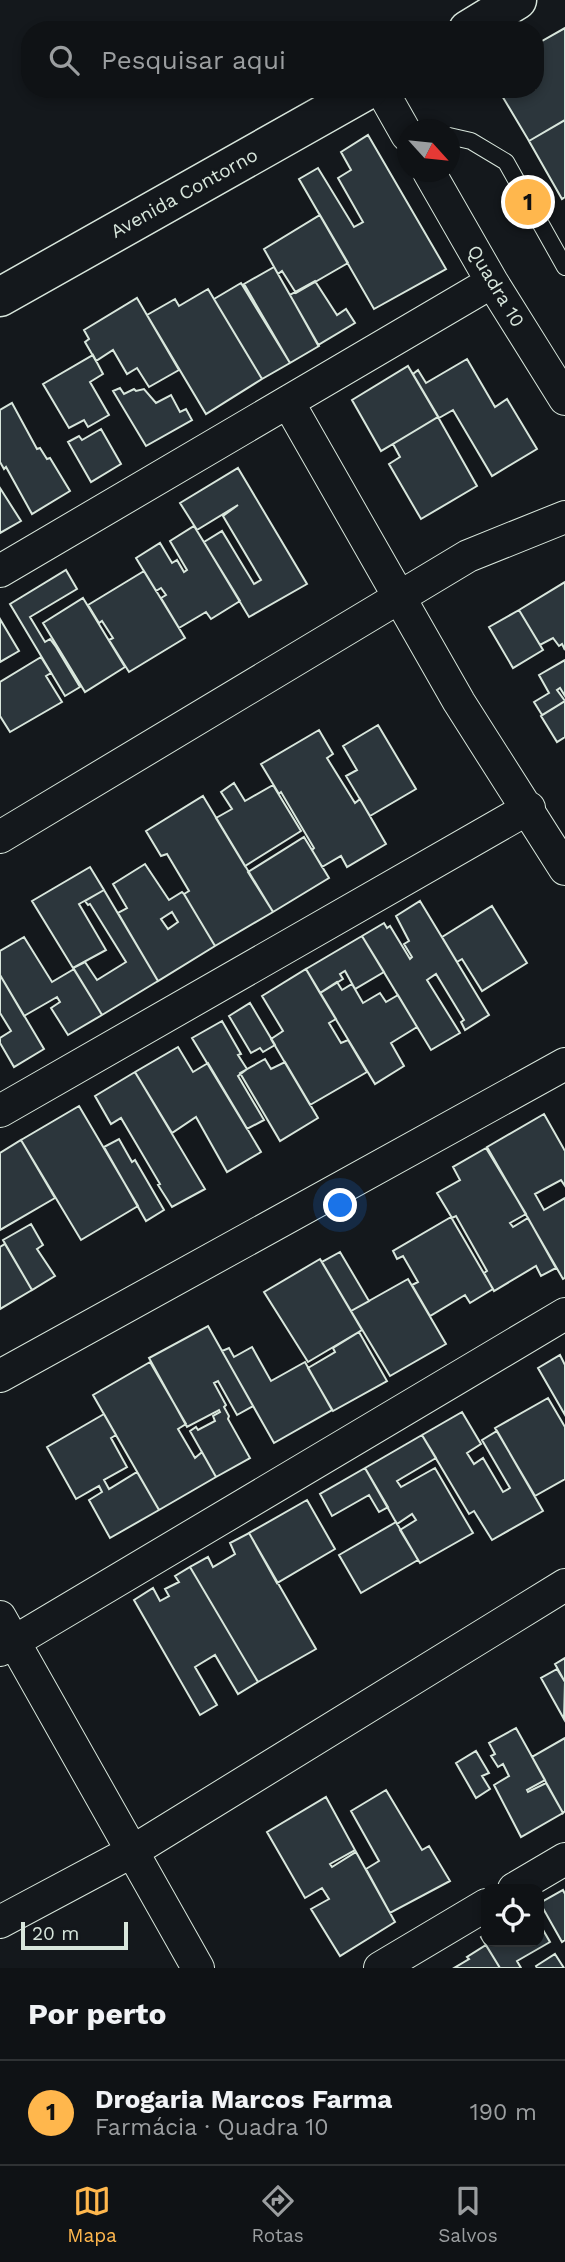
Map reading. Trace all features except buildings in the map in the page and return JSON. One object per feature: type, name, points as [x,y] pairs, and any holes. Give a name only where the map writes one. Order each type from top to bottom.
[{"type":"street","points":[[483,21],[517,0]]},
{"type":"street","name":"Avenida Contorno","points":[[0,297],[353,98]]},
{"type":"street","points":[[388,98],[404,119]]},
{"type":"street","name":"Quadra 10","points":[[435,182],[492,282],[565,399]]},
{"type":"street","points":[[0,571],[492,282]]},
{"type":"street","points":[[288,402],[459,702],[529,808],[565,869]]},
{"type":"street","points":[[0,837],[468,556],[565,517]]},
{"type":"street","points":[[0,1111],[529,808]]},
{"type":"street","points":[[0,1376],[565,1064]]},
{"type":"street","points":[[198,1968],[5,1636],[565,1314]]},
{"type":"street","points":[[0,1922],[132,1851],[565,1585]]},
{"type":"street","points":[[522,1884],[565,1859]]},
{"type":"street","points":[[380,1968],[481,1908]]},
{"type":"lane","points":[[460,138],[471,141],[506,163],[565,267]]},
{"type":"place","name":"Drogaria Marcos Farma","points":[[528,202]]}]
